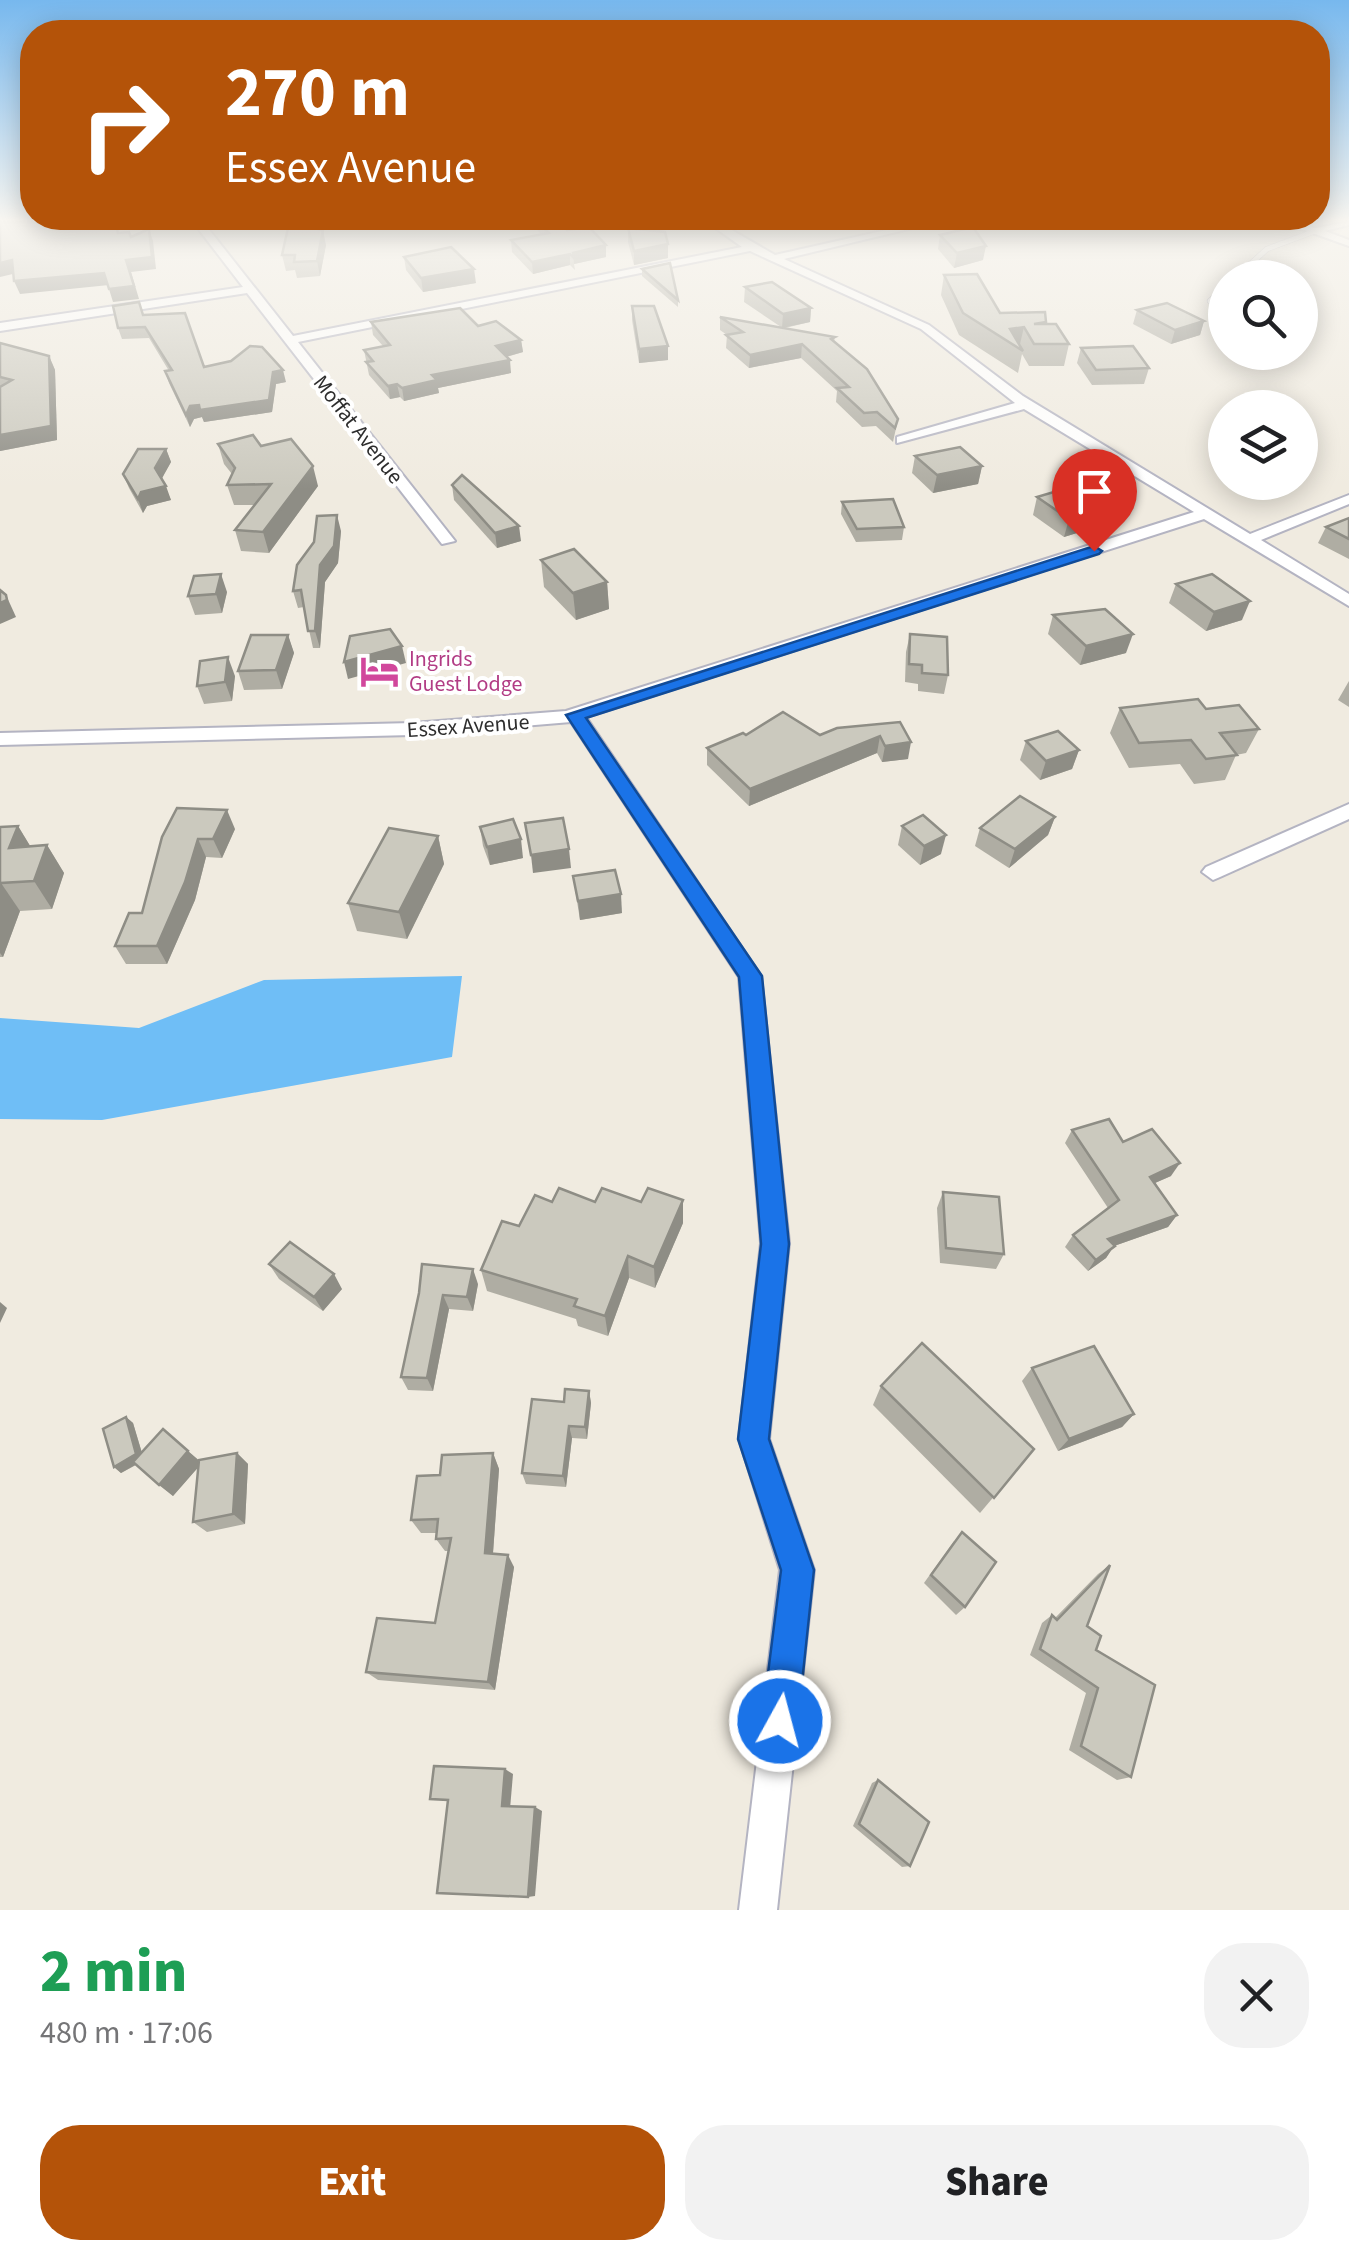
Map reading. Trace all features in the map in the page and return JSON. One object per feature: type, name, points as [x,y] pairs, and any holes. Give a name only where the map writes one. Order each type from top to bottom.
[{"type":"street","points":[[0,327],[107,311]]},
{"type":"street","name":"Moffat Avenue","points":[[269,311],[294,339],[327,391],[447,541]]},
{"type":"street","points":[[294,339],[434,311]]},
{"type":"street","points":[[892,311],[925,326],[1026,404],[1347,597]]},
{"type":"street","points":[[902,440],[1026,404]]},
{"type":"street","points":[[1248,540],[1349,498]]},
{"type":"street","name":"Essex Avenue","points":[[0,740],[412,729],[575,715],[1204,514]]},
{"type":"street","points":[[575,715],[750,976],[775,1244],[754,1439],[797,1570],[758,1910]]},
{"type":"street","points":[[1214,872],[1349,812]]},
{"type":"water","points":[[462,976],[452,1057],[102,1120],[0,1119],[0,1018],[139,1028],[264,980]]},
{"type":"building","points":[[114,311],[142,311],[143,315],[185,313],[204,367],[231,361],[250,346],[262,347],[283,370],[273,372],[269,400],[200,410],[199,405],[190,406],[186,415],[165,371],[172,370],[145,327],[118,328]]},
{"type":"building","points":[[463,311],[478,326],[496,321],[521,340],[496,346],[510,360],[432,375],[437,380],[402,388],[397,384],[388,386],[366,362],[373,361],[364,350],[390,345],[371,322]]},
{"type":"building","points":[[633,311],[656,311],[668,346],[639,349]]},
{"type":"building","points":[[1139,311],[1184,311],[1204,321],[1175,330]]},
{"type":"building","points":[[1045,312],[1046,322],[1034,324],[1056,324],[1069,344],[1034,344],[1024,327],[1010,329],[1023,351],[963,313]]},
{"type":"building","points":[[720,317],[835,337],[831,339],[867,369],[898,419],[895,428],[877,412],[864,413],[837,388],[849,387],[802,344],[750,355],[726,335],[743,332]]},
{"type":"building","points":[[0,343],[49,356],[51,426],[0,435],[0,387],[12,380],[0,377]]},
{"type":"building","points":[[1133,346],[1149,368],[1096,370],[1081,348]]},
{"type":"building","points":[[253,435],[261,446],[291,439],[313,466],[263,532],[235,530],[271,484],[227,485],[235,468],[218,444]]},
{"type":"building","points":[[960,447],[982,466],[937,475],[915,456]]},
{"type":"building","points":[[138,449],[166,449],[155,468],[166,486],[141,492],[138,499],[123,474]]},
{"type":"building","points":[[462,475],[519,526],[495,533],[452,485]]},
{"type":"building","points":[[1067,488],[1099,510],[1069,519],[1037,497]]},
{"type":"building","points":[[893,499],[904,527],[857,529],[842,502]]},
{"type":"building","points":[[337,515],[334,546],[320,565],[315,631],[308,631],[301,590],[293,591],[297,565],[314,542],[317,516]]},
{"type":"building","points":[[1349,518],[1349,539],[1326,527]]},
{"type":"building","points":[[574,549],[607,582],[573,593],[541,560]]},
{"type":"building","points":[[221,574],[216,594],[188,596],[194,576]]},
{"type":"building","points":[[1212,574],[1250,601],[1214,612],[1176,584]]},
{"type":"building","points":[[1105,609],[1133,634],[1086,646],[1053,615]]},
{"type":"building","points":[[390,629],[402,646],[344,662],[350,636]]},
{"type":"building","points":[[910,634],[947,637],[948,675],[922,673],[922,665],[909,664]]},
{"type":"building","points":[[251,635],[288,635],[276,670],[238,671]]},
{"type":"building","points":[[228,657],[225,682],[197,686],[200,661]]},
{"type":"building","points":[[1198,699],[1206,709],[1239,705],[1259,729],[1220,733],[1237,755],[1206,759],[1191,740],[1139,743],[1120,708]]},
{"type":"building","points":[[783,712],[820,735],[837,728],[900,722],[911,742],[885,746],[880,736],[750,789],[707,748],[746,735]]},
{"type":"building","points":[[1058,731],[1079,750],[1046,761],[1026,741]]},
{"type":"building","points":[[1020,796],[1055,817],[1015,849],[980,828]]},
{"type":"building","points":[[177,808],[227,810],[213,839],[198,839],[185,882],[157,946],[115,946],[129,913],[142,913],[162,837]]},
{"type":"building","points":[[923,815],[946,835],[924,846],[902,826]]},
{"type":"building","points":[[563,818],[569,849],[531,855],[525,823]]},
{"type":"building","points":[[513,819],[521,839],[487,847],[480,827]]},
{"type":"building","points":[[18,826],[9,848],[47,845],[34,881],[1,883],[0,887],[0,827]]},
{"type":"building","points":[[389,828],[438,836],[399,912],[348,903]]},
{"type":"building","points":[[615,870],[621,894],[578,901],[573,876]]},
{"type":"building","points":[[1109,1119],[1123,1142],[1152,1129],[1180,1163],[1150,1177],[1177,1215],[1108,1239],[1115,1246],[1096,1260],[1073,1235],[1119,1200],[1072,1130]]},
{"type":"building","points":[[559,1188],[595,1202],[602,1188],[641,1202],[648,1188],[683,1200],[654,1267],[628,1256],[605,1316],[574,1306],[577,1299],[481,1270],[502,1221],[519,1226],[535,1195],[552,1202]]},
{"type":"building","points":[[943,1192],[999,1197],[1004,1254],[946,1248]]},
{"type":"building","points":[[290,1242],[334,1274],[314,1297],[269,1264]]},
{"type":"building","points":[[422,1264],[473,1269],[467,1297],[443,1295],[427,1378],[401,1377],[419,1293]]},
{"type":"building","points":[[922,1343],[1034,1449],[994,1498],[881,1386]]},
{"type":"building","points":[[1094,1346],[1134,1414],[1069,1439],[1032,1368]]},
{"type":"building","points":[[565,1389],[589,1391],[585,1427],[569,1426],[563,1476],[522,1473],[532,1399],[564,1402]]},
{"type":"building","points":[[126,1417],[136,1454],[114,1467],[103,1429]]},
{"type":"building","points":[[163,1429],[188,1451],[159,1485],[133,1462]]},
{"type":"building","points":[[237,1453],[233,1514],[193,1522],[199,1460]]},
{"type":"building","points":[[493,1453],[485,1553],[508,1555],[488,1682],[366,1672],[377,1618],[435,1623],[451,1538],[436,1539],[438,1519],[411,1520],[417,1476],[440,1475],[442,1455]]},
{"type":"building","points":[[962,1532],[996,1562],[965,1607],[931,1575]]},
{"type":"building","points":[[1110,1565],[1087,1626],[1101,1636],[1096,1650],[1155,1685],[1131,1777],[1081,1746],[1098,1688],[1040,1649],[1052,1615],[1057,1620]]},
{"type":"building","points":[[434,1766],[505,1769],[502,1806],[535,1807],[528,1897],[437,1893],[448,1800],[430,1799]]},
{"type":"building","points":[[878,1780],[929,1822],[910,1866],[859,1824]]},
{"type":"place","name":"Ingrids Guest Lodge","points":[[379,671]]},
{"type":"route","points":[[780,1721],[797,1570],[754,1439],[775,1244],[750,976],[575,715],[1094,551]]}]
